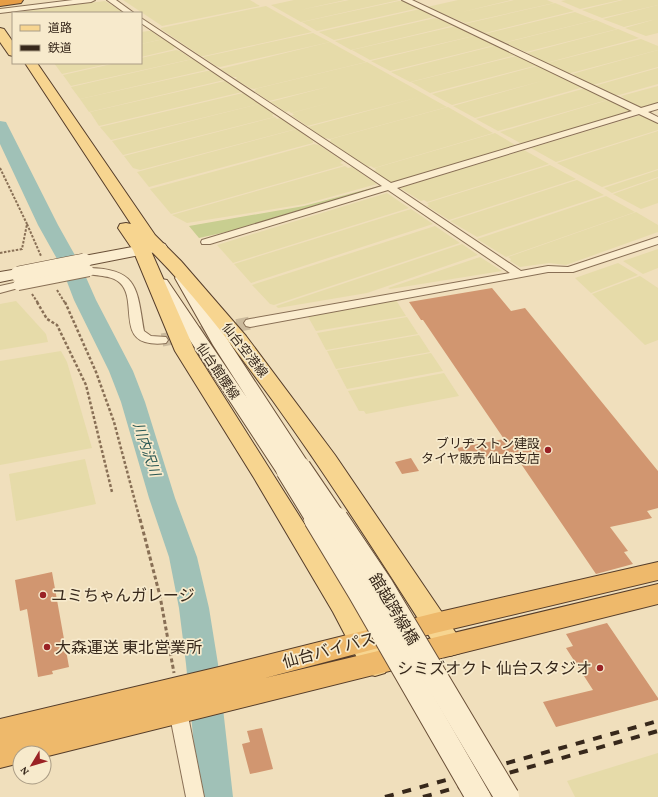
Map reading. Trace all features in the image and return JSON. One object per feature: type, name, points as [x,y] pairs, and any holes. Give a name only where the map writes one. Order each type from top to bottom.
[{"type":"highway","points":[[2,5],[17,0]]},
{"type":"highway","name":"仙台バイパス","points":[[0,732],[221,689],[369,653],[442,634],[658,570]]},
{"type":"highway","name":"仙台バイパス","points":[[442,634],[658,594]]},
{"type":"highway","name":"仙台バイパス","points":[[0,755],[183,696]]},
{"type":"main road","points":[[0,18],[12,36]]},
{"type":"main road","points":[[0,32],[12,50]]},
{"type":"main road","name":"仙台空港線","points":[[21,64],[147,250],[176,265],[239,340],[327,460],[442,634]]},
{"type":"main road","name":"仙台空港線","points":[[32,64],[147,250],[185,351],[265,478],[369,653]]},
{"type":"main road","points":[[0,277],[16,276],[85,261],[147,250]]},
{"type":"main road","name":"仙台館腰線","points":[[147,250],[293,469]]},
{"type":"main road","name":"仙台館腰線","points":[[176,265],[293,469]]},
{"type":"main road","name":"舘越跨線橋","points":[[293,469],[360,592],[478,797]]},
{"type":"main road","name":"舘越跨線橋","points":[[293,469],[381,586],[507,797]]},
{"type":"street","points":[[2,5],[91,0]]},
{"type":"street","points":[[111,0],[129,12]]},
{"type":"street","points":[[406,0],[658,120]]},
{"type":"street","points":[[142,21],[519,274]]},
{"type":"street","points":[[206,242],[658,106]]},
{"type":"street","points":[[250,323],[548,269],[569,270],[658,240]]},
{"type":"street","points":[[85,261],[124,280],[130,288],[138,331],[142,337],[146,339],[162,340]]},
{"type":"street","points":[[0,290],[16,276]]},
{"type":"street","points":[[183,696],[195,797]]},
{"type":"path","points":[[0,168],[27,224]]},
{"type":"path","points":[[16,276],[32,294],[47,319],[57,325],[86,386],[112,492]]},
{"type":"path","points":[[57,290],[65,303],[96,372],[114,422],[160,596],[183,696]]},
{"type":"shaded area","points":[[123,0],[250,0],[260,6],[162,26]]},
{"type":"shaded area","points":[[294,0],[345,0],[300,10],[349,0],[399,0],[301,22],[271,5]]},
{"type":"shaded area","points":[[458,0],[511,0],[462,12],[514,0],[547,0],[554,3],[465,23],[427,7]]},
{"type":"shaded area","points":[[620,0],[580,9],[561,1]]},
{"type":"shaded area","points":[[623,0],[658,0],[658,5],[602,18],[582,10]]},
{"type":"shaded area","points":[[105,1],[123,12],[18,12]]},
{"type":"shaded area","points":[[403,1],[411,4],[409,5],[419,8],[317,31],[302,22]]},
{"type":"shaded area","points":[[555,3],[574,11],[485,33],[464,24]]},
{"type":"shaded area","points":[[658,5],[658,33],[646,36],[625,28],[656,19],[624,27],[603,19]]},
{"type":"shaded area","points":[[266,6],[312,32],[201,56],[161,29],[161,28]]},
{"type":"shaded area","points":[[420,9],[434,17],[334,40],[319,32]]},
{"type":"shaded area","points":[[575,12],[595,20],[506,42],[501,42],[484,34]]},
{"type":"shaded area","points":[[435,18],[455,25],[351,50],[335,41]]},
{"type":"shaded area","points":[[596,20],[617,29],[526,52],[504,43]]},
{"type":"shaded area","points":[[456,26],[473,34],[471,35],[473,36],[370,60],[352,50]]},
{"type":"shaded area","points":[[618,29],[639,38],[546,63],[527,53]]},
{"type":"shaded area","points":[[151,31],[163,39],[142,44],[142,32]]},
{"type":"shaded area","points":[[313,33],[330,42],[220,67],[203,57]]},
{"type":"shaded area","points":[[478,36],[495,45],[390,71],[371,61]]},
{"type":"shaded area","points":[[164,39],[176,47],[173,48],[175,49],[142,57],[142,44]]},
{"type":"shaded area","points":[[641,39],[658,46],[658,50],[571,73],[567,73],[547,63]]},
{"type":"shaded area","points":[[330,42],[366,62],[254,89],[235,79],[237,78],[236,77],[233,77],[220,69]]},
{"type":"shaded area","points":[[499,46],[516,55],[410,82],[391,72]]},
{"type":"shaded area","points":[[176,50],[192,59],[71,86],[63,75],[112,64],[142,64],[142,58]]},
{"type":"shaded area","points":[[658,50],[658,67],[593,85],[573,76],[575,75],[572,74]]},
{"type":"shaded area","points":[[516,56],[538,65],[430,93],[411,82]]},
{"type":"shaded area","points":[[193,59],[207,69],[80,99],[71,87]]},
{"type":"shaded area","points":[[367,62],[447,107],[330,139],[324,138],[308,127],[420,97],[307,126],[291,115],[294,115],[292,113],[332,102],[291,113],[289,111],[286,112],[270,102],[331,86],[269,101],[254,91],[256,90],[255,89]]},
{"type":"shaded area","points":[[55,64],[107,64],[62,74]]},
{"type":"shaded area","points":[[541,66],[562,78],[584,87],[475,118],[453,106],[542,81],[452,105],[432,94]]},
{"type":"shaded area","points":[[658,68],[658,84],[619,95],[615,95],[594,86]]},
{"type":"shaded area","points":[[211,71],[224,80],[89,112],[80,99]]},
{"type":"shaded area","points":[[225,81],[242,92],[99,126],[90,112]]},
{"type":"shaded area","points":[[658,86],[658,104],[643,108],[622,99],[624,98],[621,96]]},
{"type":"shaded area","points":[[586,88],[605,97],[604,98],[607,100],[498,131],[476,119]]},
{"type":"shaded area","points":[[243,93],[259,104],[111,140],[100,127]]},
{"type":"shaded area","points":[[608,100],[633,111],[522,144],[500,132]]},
{"type":"shaded area","points":[[259,104],[274,114],[272,115],[274,117],[123,155],[112,141]]},
{"type":"shaded area","points":[[448,107],[493,133],[374,168],[371,166],[368,167],[330,142],[331,139]]},
{"type":"shaded area","points":[[641,115],[658,122],[658,130],[556,162],[531,148]]},
{"type":"shaded area","points":[[275,117],[277,119],[280,118],[296,129],[140,170],[133,168],[124,156]]},
{"type":"shaded area","points":[[297,129],[313,141],[313,143],[149,187],[137,172]]},
{"type":"shaded area","points":[[658,131],[658,169],[602,187],[557,163]]},
{"type":"shaded area","points":[[495,133],[517,146],[392,183],[373,171],[376,170],[375,168]]},
{"type":"shaded area","points":[[314,144],[319,145],[343,161],[340,163],[344,165],[171,214],[150,189]]},
{"type":"shaded area","points":[[524,150],[549,164],[427,202],[424,200],[421,201],[400,188]]},
{"type":"shaded area","points":[[550,165],[576,179],[449,220],[427,206],[429,205],[427,203]]},
{"type":"shaded area","points":[[345,166],[348,168],[352,167],[377,184],[305,204],[187,223],[172,215]]},
{"type":"shaded area","points":[[658,170],[658,177],[612,193],[604,188]]},
{"type":"shaded area","points":[[658,178],[658,203],[641,209],[613,194]]},
{"type":"shaded area","points":[[577,180],[604,195],[477,237],[450,221]]},
{"type":"shaded area","points":[[387,193],[409,208],[233,263],[217,245]]},
{"type":"shaded area","points":[[606,196],[635,212],[506,257],[477,239]]},
{"type":"shaded area","points":[[411,209],[433,224],[251,283],[234,264]]},
{"type":"shaded area","points":[[636,212],[658,225],[658,232],[566,265],[549,263],[520,267],[510,261],[511,259],[508,257]]},
{"type":"shaded area","points":[[435,226],[460,243],[274,305],[270,304],[252,285]]},
{"type":"shaded area","points":[[462,244],[478,255],[367,293],[278,308],[276,306]]},
{"type":"shaded area","points":[[658,249],[658,268],[643,274],[623,261]]},
{"type":"shaded area","points":[[480,257],[502,271],[390,289],[388,288]]},
{"type":"shaded area","points":[[618,263],[638,275],[591,293],[575,278]]},
{"type":"shaded area","points":[[640,276],[658,288],[658,340],[645,345],[592,294]]},
{"type":"shaded area","points":[[396,300],[406,316],[316,331],[307,315]]},
{"type":"shaded area","points":[[16,301],[46,334],[48,342],[0,350],[0,304]]},
{"type":"shaded area","points":[[407,317],[418,334],[326,350],[317,333]]},
{"type":"shaded area","points":[[419,335],[430,352],[336,369],[327,351]]},
{"type":"shaded area","points":[[61,351],[67,362],[92,448],[0,465],[0,361]]},
{"type":"shaded area","points":[[431,353],[443,371],[347,389],[337,370]]},
{"type":"shaded area","points":[[444,373],[459,396],[366,414],[364,411],[359,411],[348,391]]},
{"type":"shaded area","points":[[85,459],[96,504],[16,521],[9,474]]},
{"type":"shaded area","points":[[658,753],[658,797],[575,797],[567,781]]},
{"type":"green space","points":[[379,186],[382,187],[249,227],[199,238],[189,226],[304,206]]},
{"type":"building","points":[[492,288],[511,311],[525,308],[658,471],[658,508],[647,511],[652,518],[610,527],[628,551],[624,552],[633,564],[596,574],[513,452],[465,462],[457,448],[504,439],[423,320],[421,320],[409,302]]},
{"type":"building","points":[[411,458],[419,471],[402,474],[395,462]]},
{"type":"building","points":[[52,572],[69,667],[52,671],[53,674],[38,677],[27,609],[20,611],[15,580]]},
{"type":"building","points":[[607,623],[658,700],[556,727],[543,702],[593,690],[566,648],[573,646],[566,634]]},
{"type":"building","points":[[262,728],[273,769],[250,774],[242,744],[250,742],[247,731]]},
{"type":"waterway","name":"川内沢川","points":[[0,126],[48,225],[71,266],[85,300],[121,371],[133,402],[162,498],[183,557],[194,608],[202,664],[216,797]]},
{"type":"tunnel","points":[[162,340],[250,323]]},
{"type":"railway","points":[[385,797],[658,721]]},
{"type":"railway","points":[[423,797],[658,731]]},
{"type":"place","name":"ブリヂストン建設 タイヤ販売 仙台支店","points":[[548,450]]},
{"type":"place","name":"ユミちゃんガレージ","points":[[43,595]]},
{"type":"place","name":"大森運送 東北営業所","points":[[47,647]]},
{"type":"place","name":"シミズオクト 仙台スタジオ","points":[[600,668]]}]
